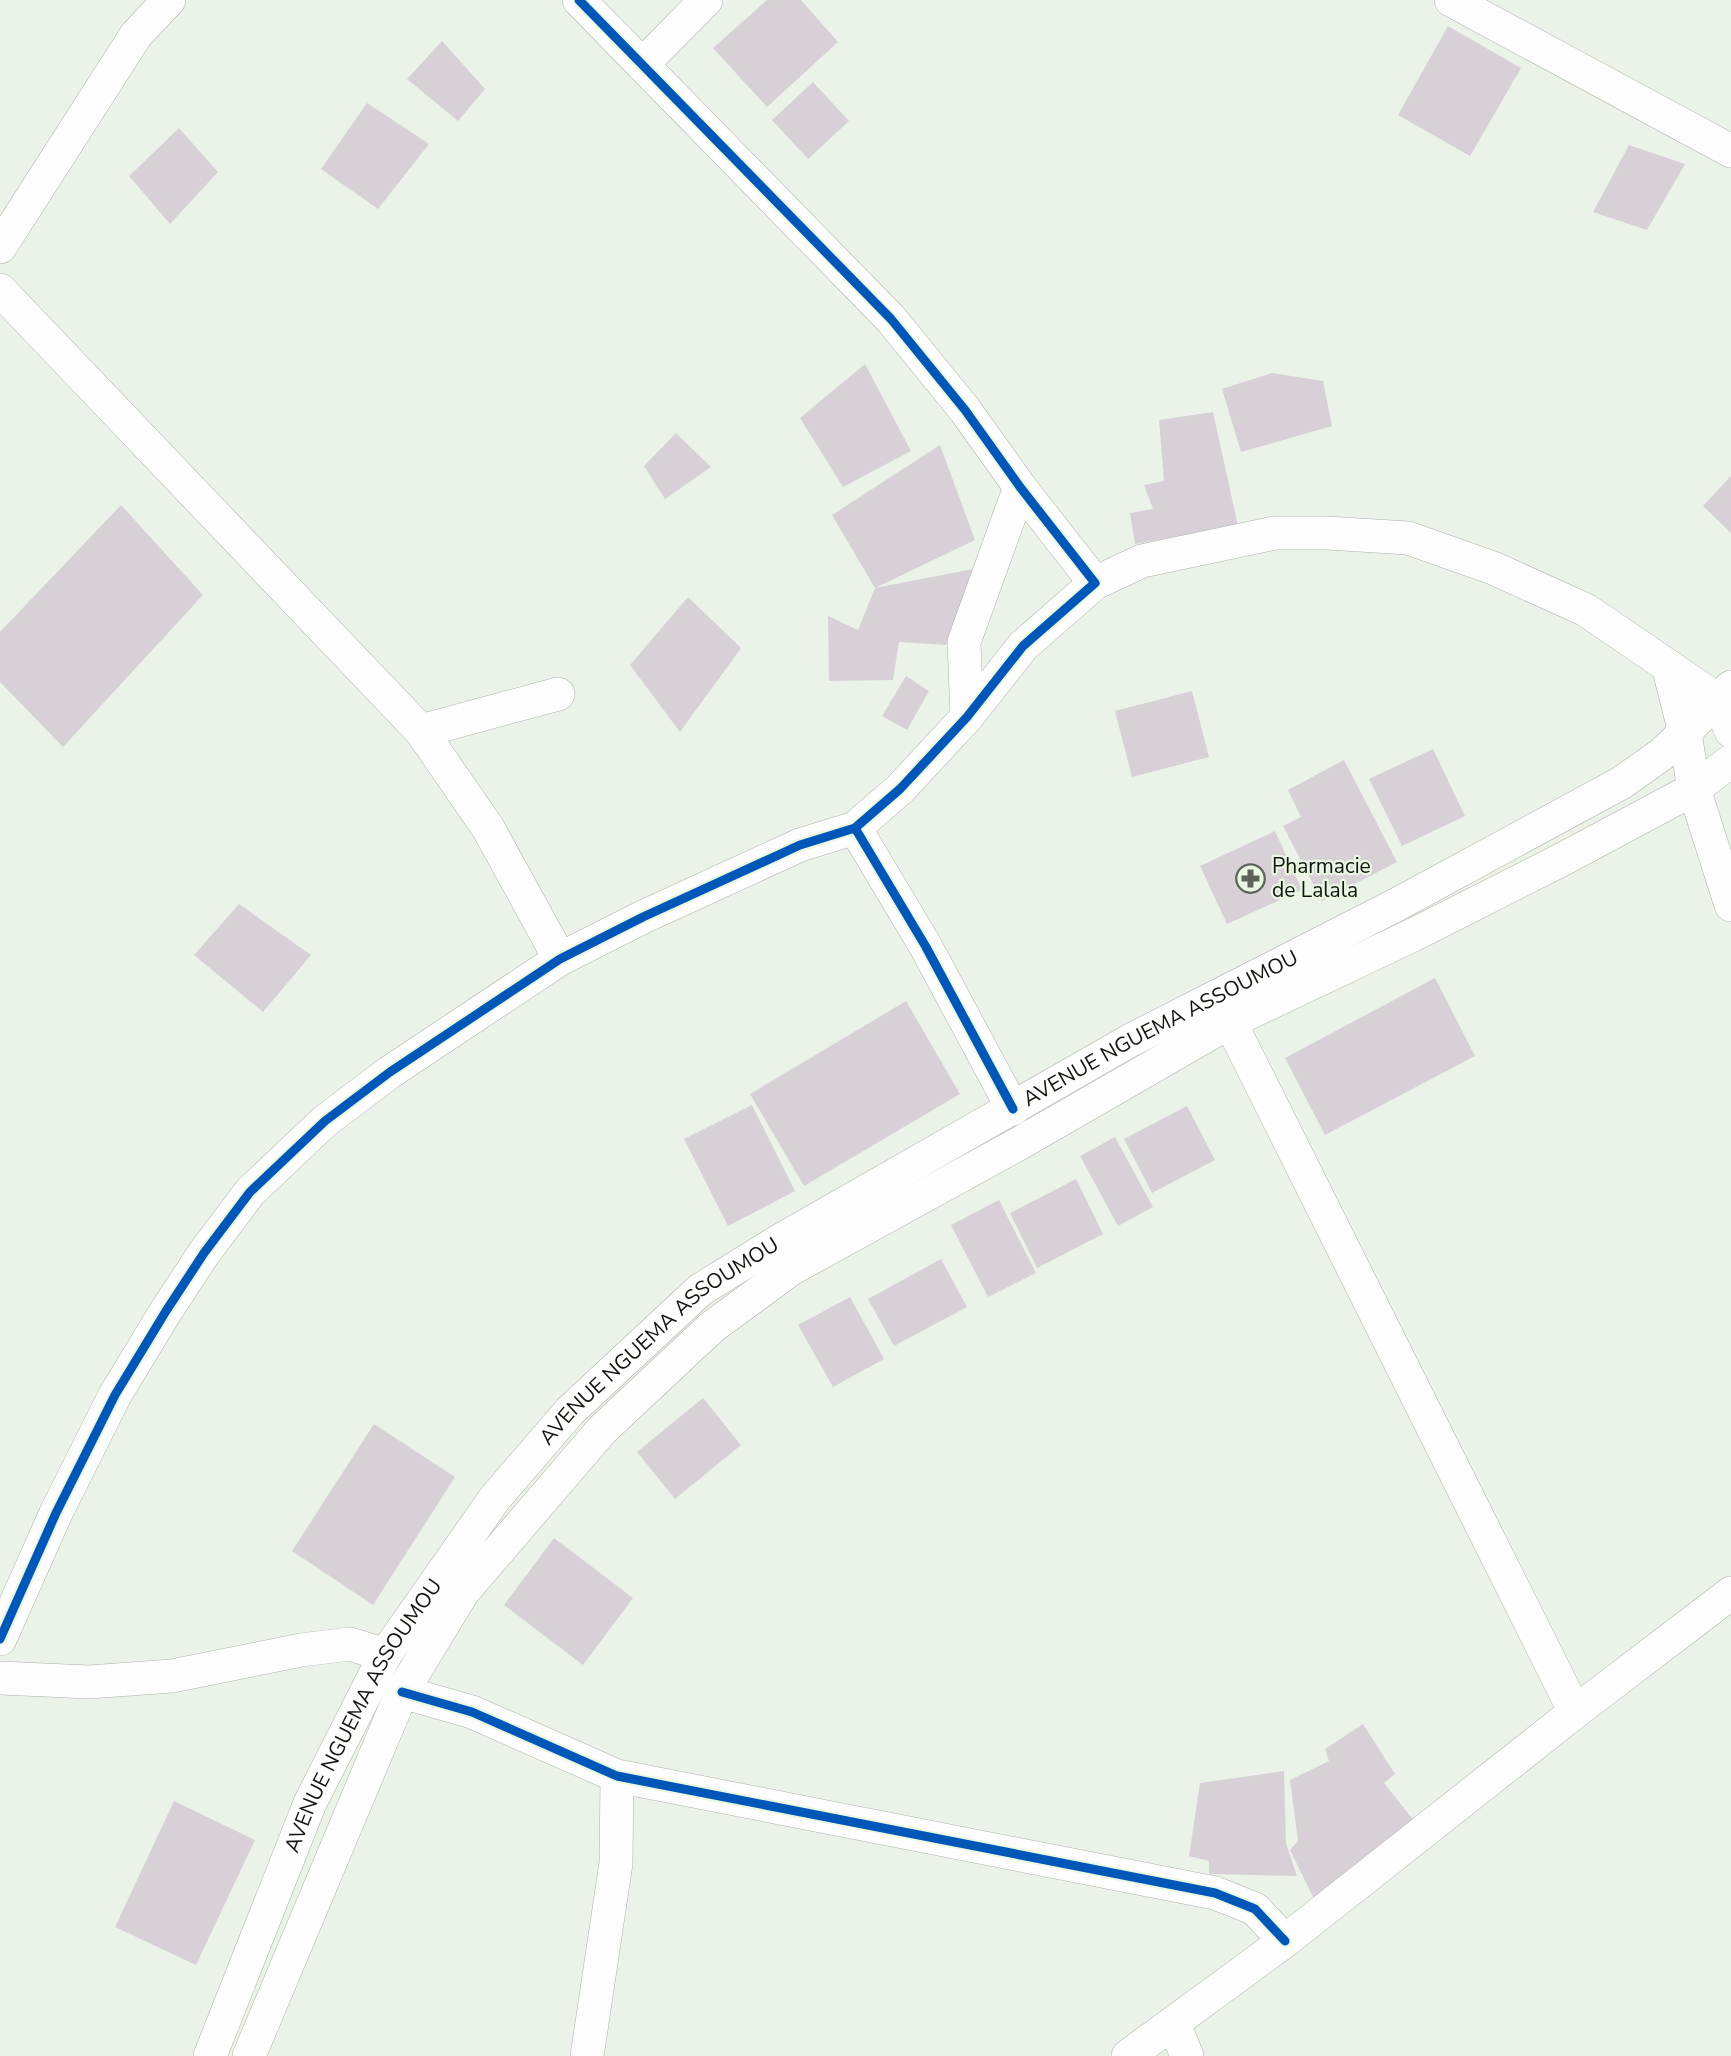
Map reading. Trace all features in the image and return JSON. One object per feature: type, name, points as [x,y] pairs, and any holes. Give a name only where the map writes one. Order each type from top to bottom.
[{"type":"street","points":[[0,246],[136,35],[169,0]]},
{"type":"street","points":[[579,0],[891,319],[965,410],[1020,487],[1095,583]]},
{"type":"street","points":[[642,66],[706,0]]},
{"type":"street","points":[[1451,0],[1731,151]]},
{"type":"street","points":[[0,290],[421,731],[488,828],[560,959]]},
{"type":"street","points":[[967,717],[964,642],[1020,487]]},
{"type":"street","points":[[0,1639],[56,1513],[115,1395],[204,1253],[250,1192],[325,1121],[390,1072],[560,959],[643,917],[800,845],[855,828],[900,789],[967,717],[1023,646],[1095,583],[1142,561],[1275,533],[1327,532],[1408,538],[1493,568],[1586,610],[1668,666],[1725,693],[1731,730]]},
{"type":"street","points":[[1668,666],[1685,733],[1694,789],[1731,904]]},
{"type":"street","name":"AVENUE NGUEMA ASSOUMOU","points":[[210,2056],[310,1803],[385,1655],[502,1489],[570,1411],[700,1290],[779,1241],[1131,1040],[1396,905],[1621,783],[1662,754],[1725,693]]},
{"type":"street","points":[[421,731],[558,694]]},
{"type":"street","name":"AVENUE NGUEMA ASSOUMOU","points":[[249,2056],[402,1692],[463,1592],[602,1430],[712,1327],[791,1269],[1010,1148],[1230,1022],[1415,934],[1694,789],[1731,761]]},
{"type":"street","points":[[855,828],[926,947],[1013,1109]]},
{"type":"street","points":[[1230,1022],[1575,1712]]},
{"type":"street","points":[[1128,2056],[1285,1941],[1575,1712],[1731,1593]]},
{"type":"street","points":[[0,1678],[90,1682],[172,1676],[301,1650],[350,1644],[385,1655]]},
{"type":"street","points":[[402,1692],[472,1712],[617,1776],[1215,1893],[1255,1909],[1285,1941]]},
{"type":"street","points":[[588,2056],[616,1863],[617,1776]]},
{"type":"street","points":[[1174,2024],[1186,2056]]},
{"type":"building","points":[[767,0],[801,0],[838,42],[767,107],[713,48]]},
{"type":"building","points":[[1448,26],[1521,68],[1470,156],[1398,115]]},
{"type":"building","points":[[442,41],[485,89],[458,121],[407,79]]},
{"type":"building","points":[[813,82],[849,121],[808,159],[772,120]]},
{"type":"building","points":[[367,103],[429,144],[378,209],[321,169]]},
{"type":"building","points":[[179,128],[218,172],[170,224],[129,176]]},
{"type":"building","points":[[1629,145],[1685,164],[1647,230],[1593,212]]},
{"type":"building","points":[[865,364],[911,451],[843,487],[800,418]]},
{"type":"building","points":[[1272,373],[1323,381],[1332,426],[1241,452],[1222,389]]},
{"type":"building","points":[[1213,412],[1238,526],[1135,544],[1130,513],[1153,509],[1144,485],[1164,481],[1159,420]]},
{"type":"building","points":[[676,433],[711,467],[665,499],[644,466]]},
{"type":"building","points":[[940,445],[975,540],[875,588],[832,515]]},
{"type":"building","points":[[1731,476],[1731,533],[1703,506]]},
{"type":"building","points":[[121,505],[203,595],[63,747],[0,682],[0,632]]},
{"type":"building","points":[[973,569],[946,645],[899,642],[893,680],[829,681],[828,616],[858,630],[875,588]]},
{"type":"building","points":[[688,597],[741,648],[680,732],[630,665]]},
{"type":"building","points":[[906,676],[929,691],[907,730],[882,716]]},
{"type":"building","points":[[1192,691],[1209,757],[1132,777],[1115,711]]},
{"type":"building","points":[[1433,749],[1465,816],[1402,846],[1369,779]]},
{"type":"building","points":[[1344,760],[1397,862],[1322,901],[1283,826],[1301,817],[1288,790]]},
{"type":"building","name":"Pharmacie de Lalala","points":[[1275,831],[1302,890],[1227,924],[1200,866]]},
{"type":"building","points":[[239,904],[311,955],[263,1012],[194,955]]},
{"type":"building","points":[[1435,978],[1475,1056],[1325,1135],[1285,1058]]},
{"type":"building","points":[[906,1001],[960,1094],[804,1186],[750,1094]]},
{"type":"building","points":[[752,1105],[795,1191],[728,1226],[684,1139]]},
{"type":"building","points":[[1187,1106],[1215,1160],[1152,1193],[1124,1139]]},
{"type":"building","points":[[1115,1137],[1153,1207],[1118,1226],[1080,1156]]},
{"type":"building","points":[[1076,1179],[1103,1234],[1037,1268],[1010,1213]]},
{"type":"building","points":[[999,1200],[1036,1273],[988,1297],[951,1225]]},
{"type":"building","points":[[941,1259],[967,1307],[894,1346],[868,1299]]},
{"type":"building","points":[[850,1297],[884,1359],[833,1387],[798,1325]]},
{"type":"building","points":[[703,1398],[741,1445],[675,1499],[637,1452]]},
{"type":"building","points":[[374,1424],[455,1477],[373,1605],[292,1551]]},
{"type":"building","points":[[554,1538],[633,1598],[583,1665],[504,1605]]},
{"type":"building","points":[[1363,1724],[1395,1774],[1384,1783],[1419,1827],[1314,1899],[1290,1850],[1298,1841],[1290,1780],[1329,1761],[1325,1749]]},
{"type":"building","points":[[1284,1771],[1286,1843],[1297,1876],[1209,1874],[1209,1861],[1189,1856],[1200,1783]]},
{"type":"building","points":[[174,1801],[255,1840],[196,1965],[115,1927]]},
{"type":"cycle path","points":[[579,0],[891,319],[965,410],[1020,487],[1095,583],[1023,646],[967,717],[900,789],[855,828]]},
{"type":"cycle path","points":[[0,1639],[56,1513],[115,1395],[204,1253],[250,1192],[325,1121],[390,1072],[560,959],[643,917],[800,845],[855,828],[926,947],[1013,1109]]},
{"type":"cycle path","points":[[402,1692],[472,1712],[617,1776],[1215,1893],[1255,1909],[1285,1941]]},
{"type":"place","name":"Pharmacie de Lalala","points":[[1251,878]]}]
